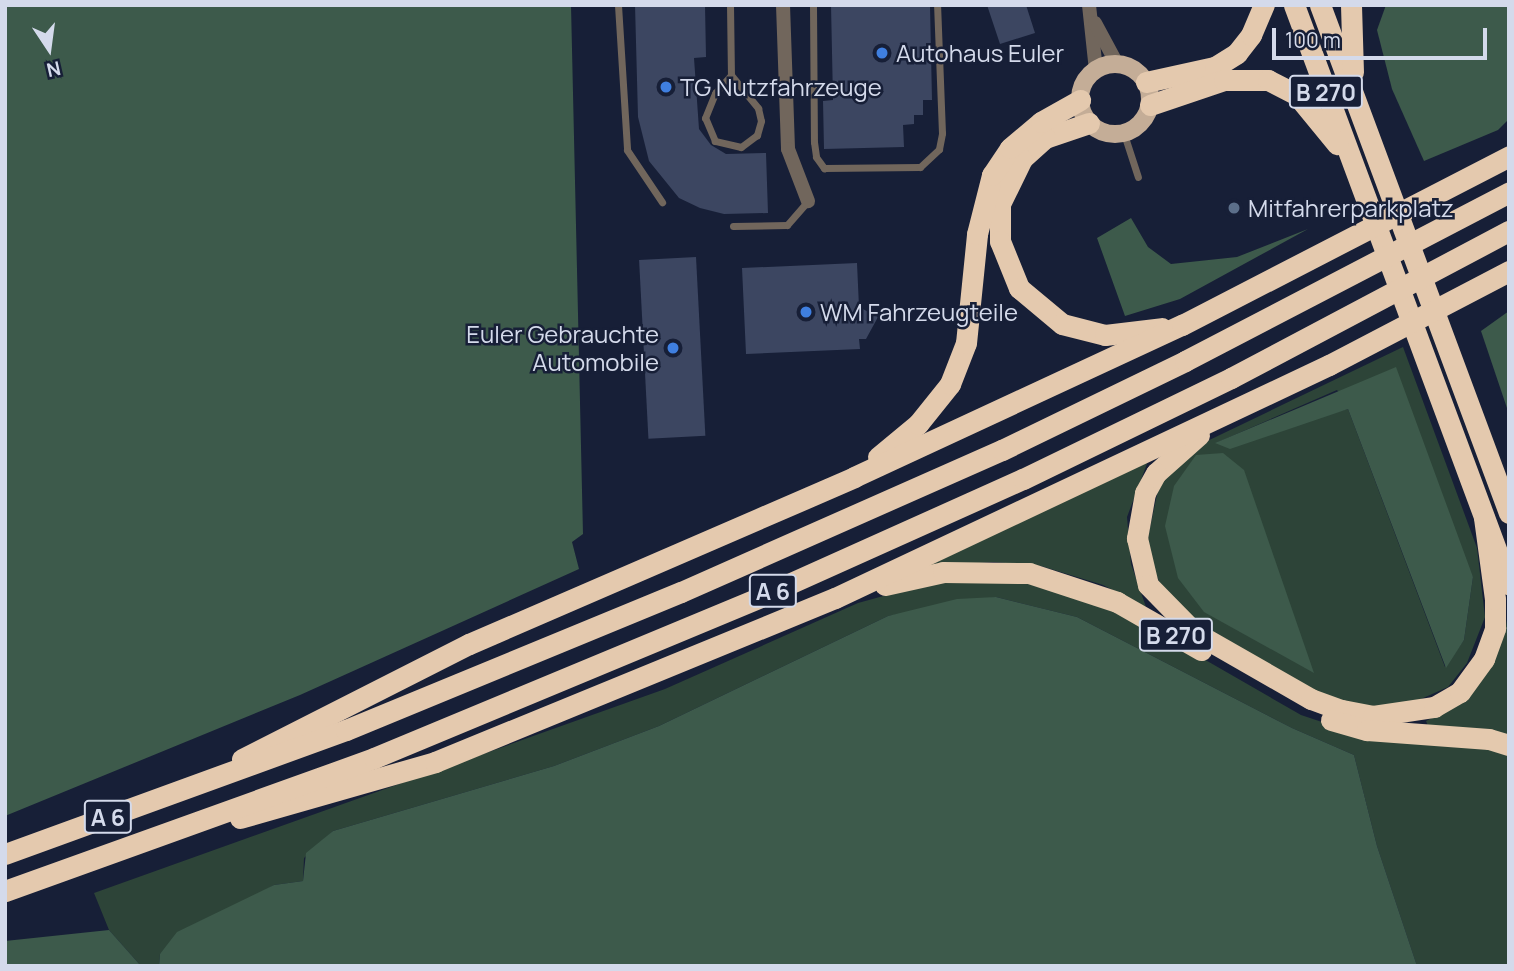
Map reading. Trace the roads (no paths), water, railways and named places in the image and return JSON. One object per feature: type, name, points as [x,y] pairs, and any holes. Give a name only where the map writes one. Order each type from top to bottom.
[{"type":"highway","points":[[1146,82],[1215,67],[1237,53],[1251,35],[1264,5]]},
{"type":"highway","name":"B 270","points":[[1294,5],[1509,584]]},
{"type":"highway","name":"B 270","points":[[1320,5],[1508,510]]},
{"type":"highway","points":[[1351,5],[1357,106]]},
{"type":"highway","points":[[1150,105],[1237,78],[1283,84],[1310,107],[1358,179]]},
{"type":"highway","name":"A 6","points":[[853,477],[918,424],[950,384],[967,344],[977,234],[992,175],[1010,148],[1041,122],[1080,100]]},
{"type":"highway","points":[[1089,123],[1045,138],[1022,159],[1000,204],[1000,240],[1020,288],[1039,308],[1062,324],[1105,335],[1182,325],[1430,199],[1503,158]]},
{"type":"highway","name":"A 6","points":[[5,854],[346,730],[706,581],[1002,450],[1356,273],[1509,192]]},
{"type":"highway","name":"A 6","points":[[5,891],[374,758],[760,597],[1023,479],[1509,231]]},
{"type":"highway","points":[[159,835],[288,806],[435,762],[835,598],[1382,339],[1509,271]]},
{"type":"highway","name":"A 6","points":[[211,779],[264,744],[469,644],[853,477],[1182,325]]},
{"type":"highway","points":[[1264,394],[1187,443],[1156,473],[1139,511],[1136,538],[1149,585],[1166,607],[1194,632],[1311,699],[1373,716],[1434,707],[1460,692],[1484,659],[1495,628],[1484,518]]},
{"type":"highway","name":"B 270","points":[[835,598],[943,572],[985,570],[1050,577],[1117,601],[1305,709],[1341,724],[1367,730],[1489,739],[1509,745]]},
{"type":"main road","points":[[1117,64],[1129,67],[1146,82],[1150,105],[1136,128],[1124,134],[1111,134],[1089,123],[1080,100],[1087,78],[1096,70],[1117,64]]},
{"type":"street","points":[[783,5],[788,149],[808,201]]},
{"type":"street","points":[[1091,12],[1117,64]]},
{"type":"street","points":[[1091,12],[1096,70]]},
{"type":"lane","points":[[618,5],[627,150],[662,202]]},
{"type":"lane","points":[[730,5],[732,75],[750,94],[761,121],[757,135],[741,147],[715,141],[708,132],[705,118],[715,93],[732,75]]},
{"type":"lane","points":[[813,5],[814,142],[816,157],[824,168],[920,167],[939,149],[942,133],[937,5]]},
{"type":"lane","points":[[1124,134],[1138,177]]},
{"type":"lane","points":[[733,226],[787,225],[808,201]]},
{"type":"place","name":"Autohaus Euler","points":[[882,53]]},
{"type":"place","name":"TG Nutzfahrzeuge","points":[[666,87]]},
{"type":"place","name":"Mitfahrerparkplatz","points":[[1234,208]]},
{"type":"place","name":"WM Fahrzeugteile","points":[[806,312]]},
{"type":"place","name":"Euler Gebrauchte Automobile","points":[[673,348]]}]
